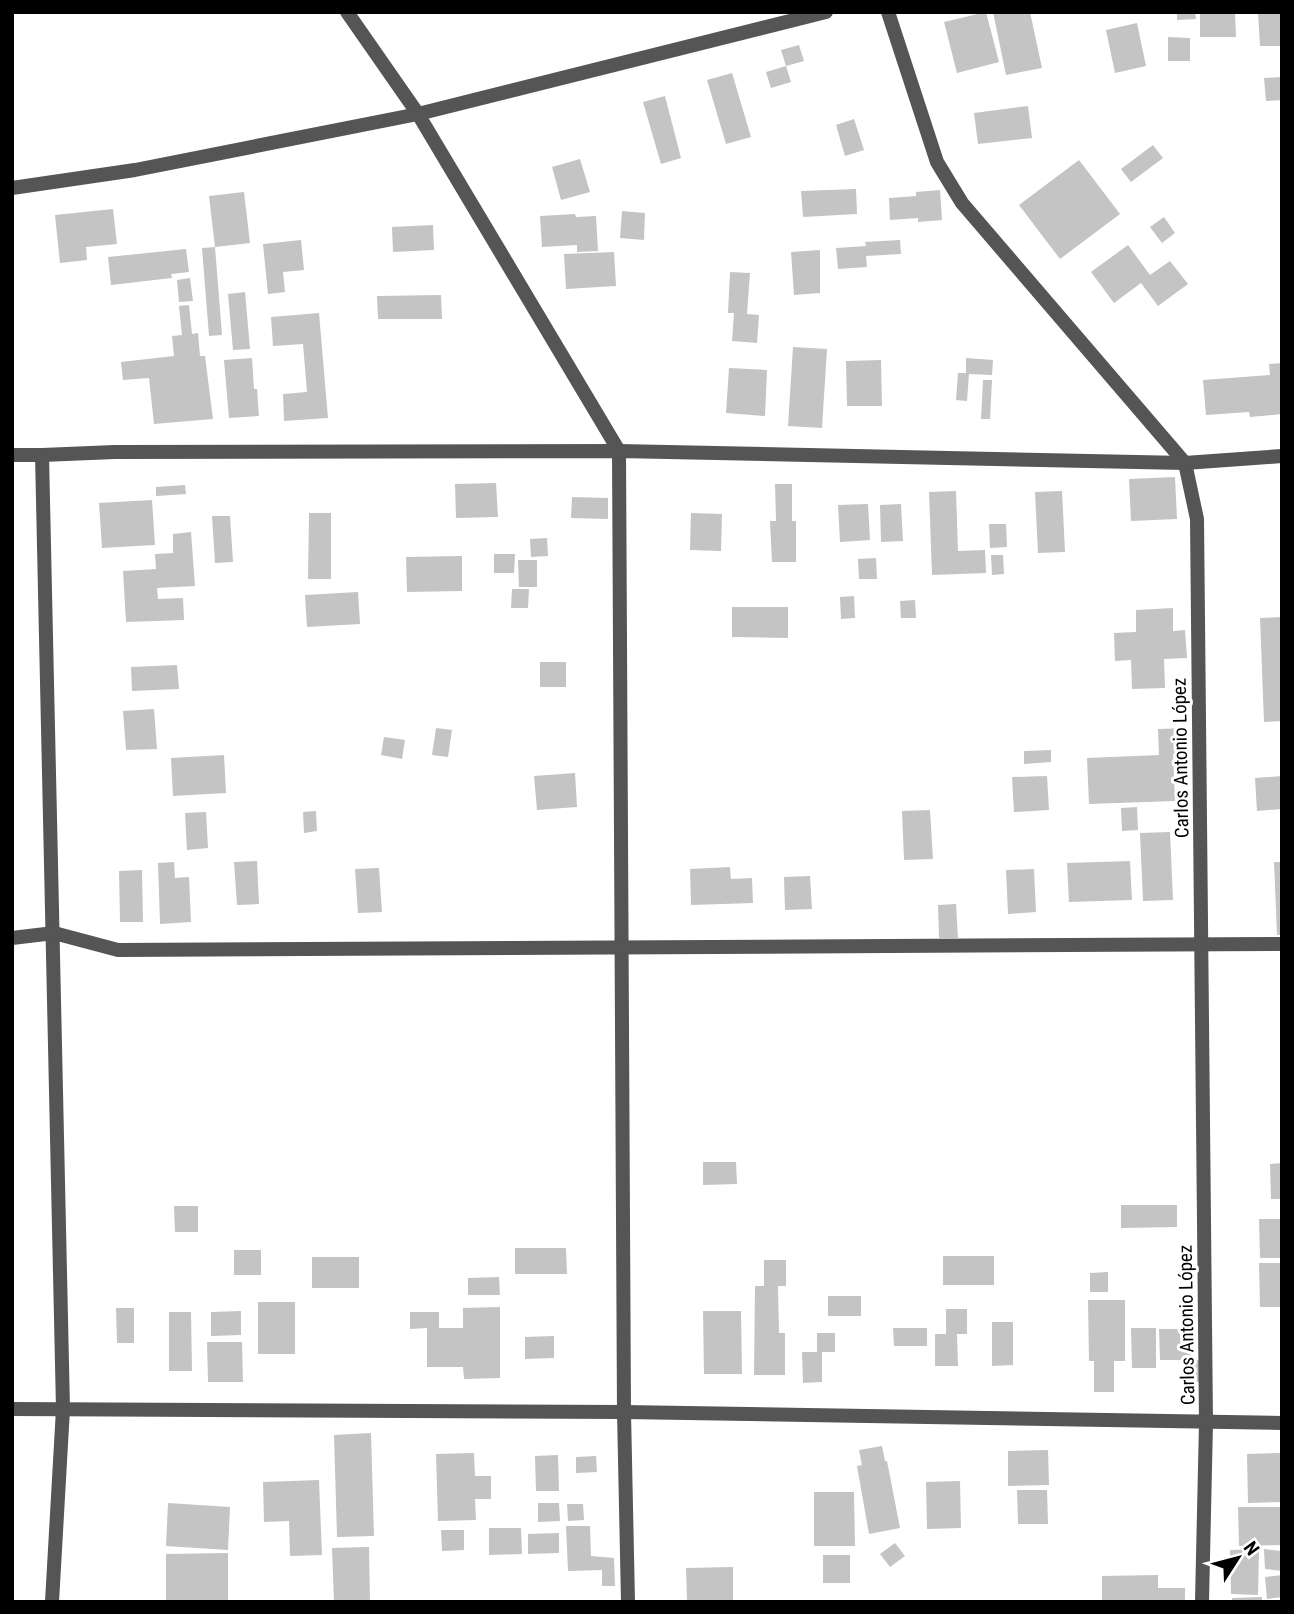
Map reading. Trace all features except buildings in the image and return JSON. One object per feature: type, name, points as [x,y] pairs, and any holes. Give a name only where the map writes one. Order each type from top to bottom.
[{"type":"street","points":[[347,12],[418,114],[619,450],[624,1412],[628,1602]]},
{"type":"street","points":[[12,188],[135,170],[418,114],[826,12]]},
{"type":"street","name":"Carlos Antonio López","points":[[888,12],[937,162],[962,203],[1185,463],[1197,519],[1206,1423],[1202,1602]]},
{"type":"street","points":[[12,455],[115,452],[619,450],[1185,463],[1282,456]]},
{"type":"street","points":[[42,456],[63,1409],[52,1602]]},
{"type":"street","points":[[12,938],[54,933],[118,950],[1282,944]]},
{"type":"street","points":[[12,1409],[624,1412],[1282,1423]]}]
